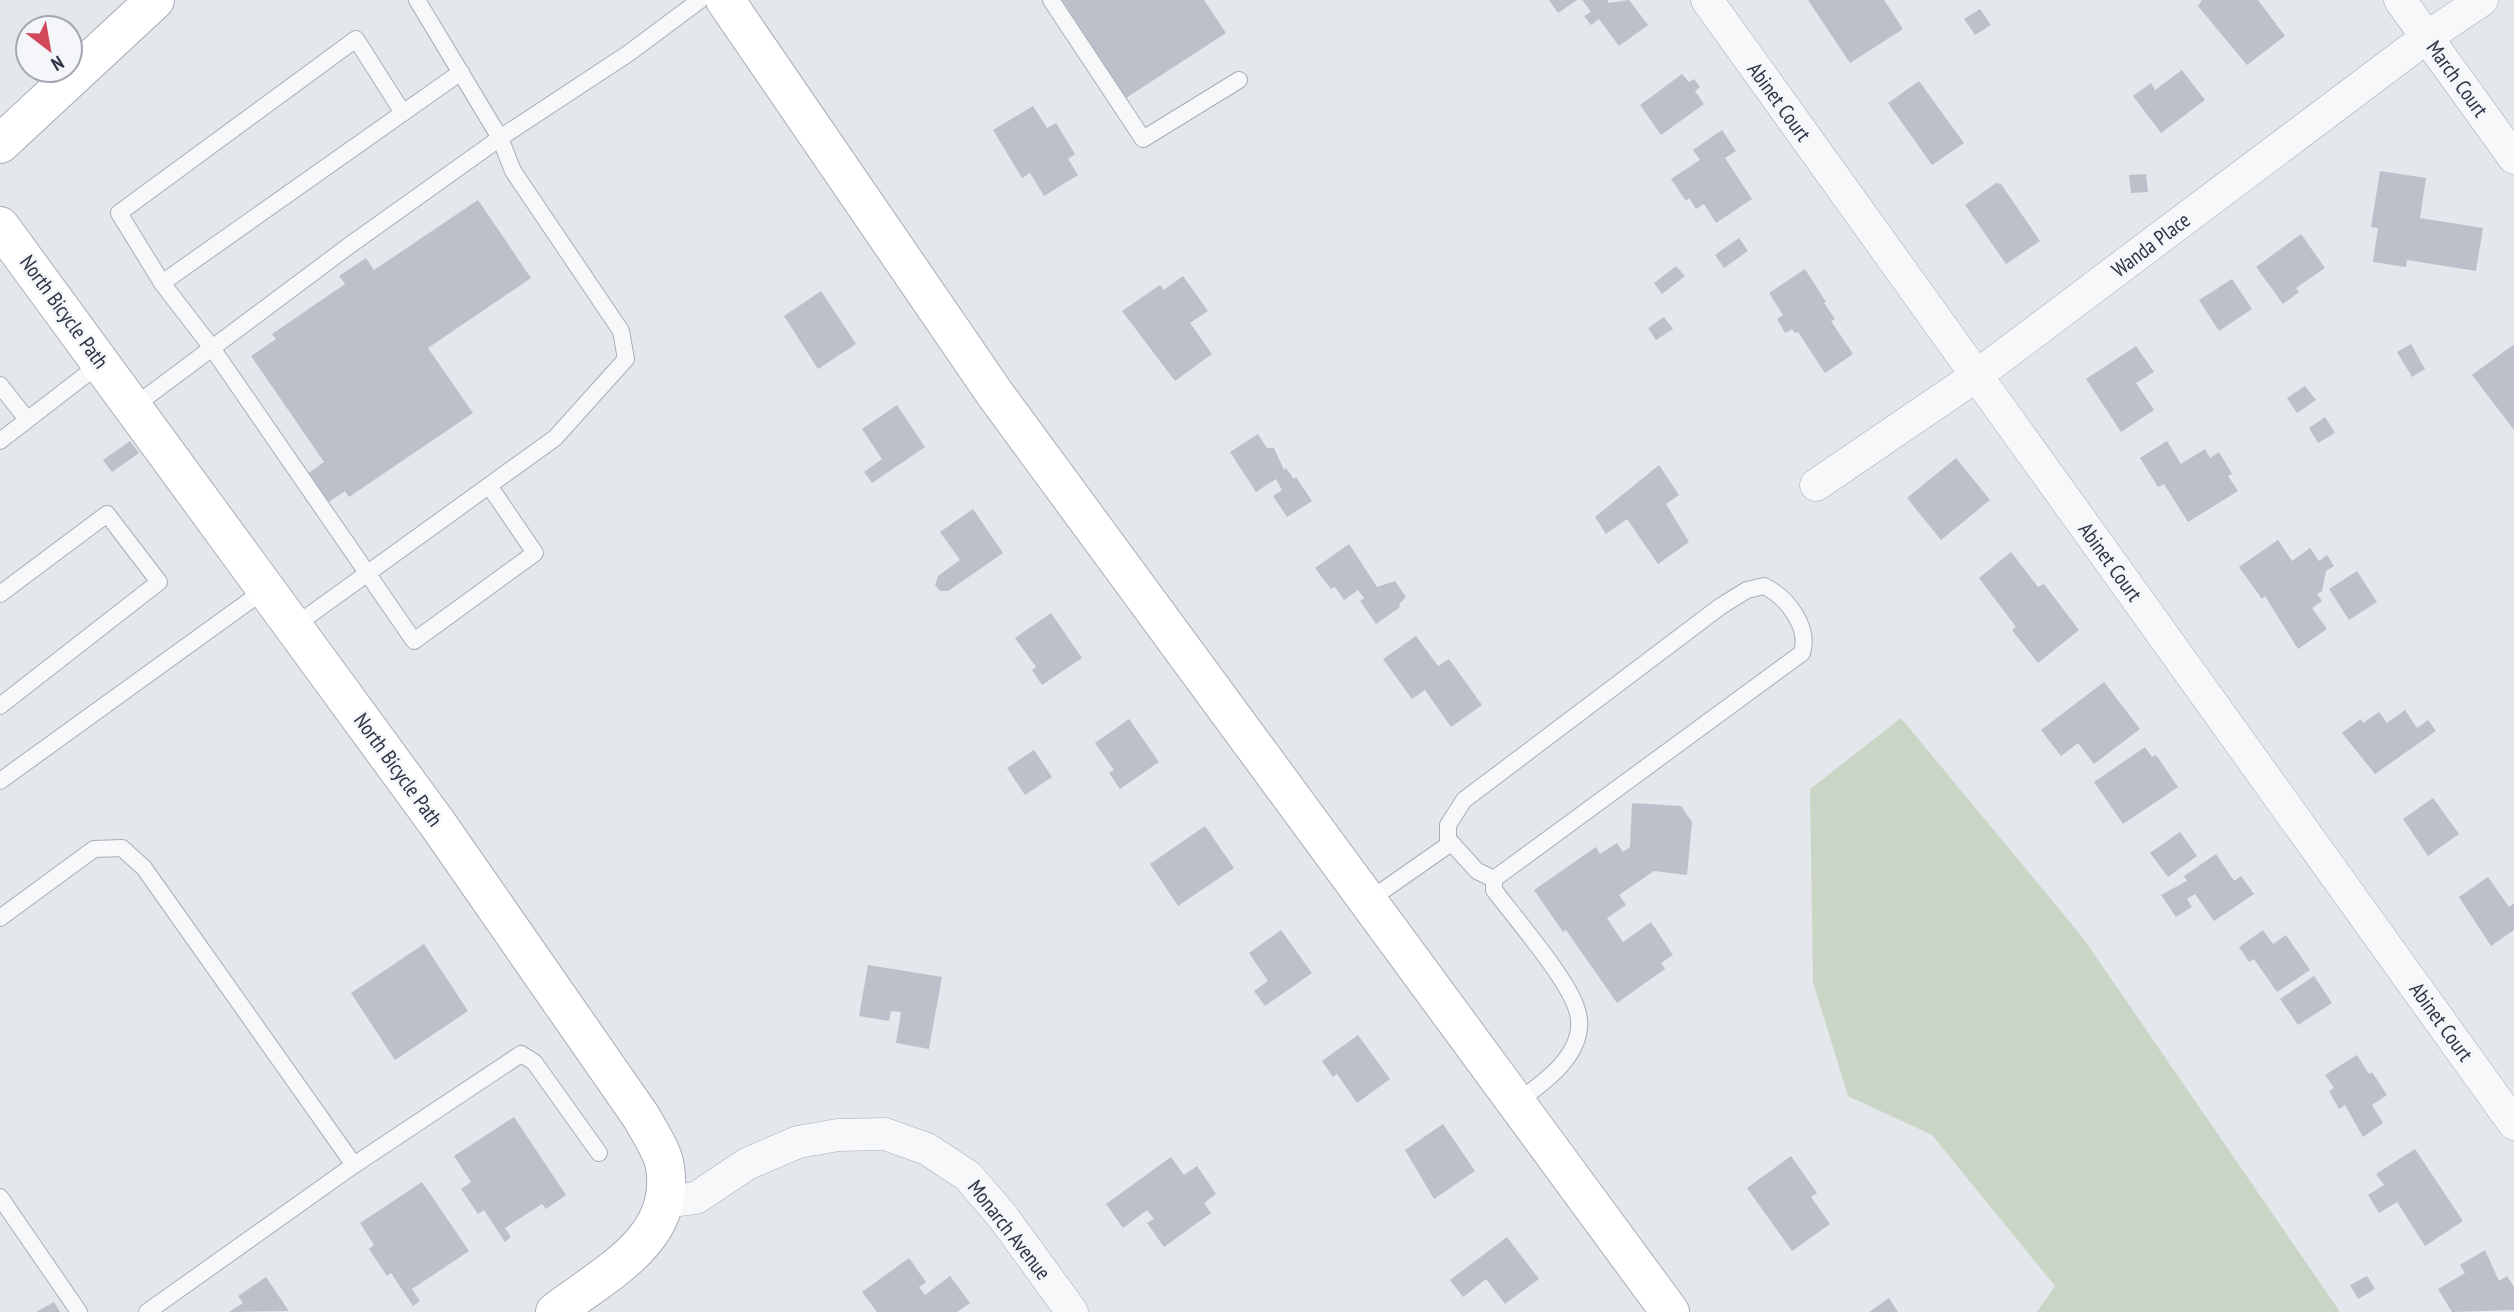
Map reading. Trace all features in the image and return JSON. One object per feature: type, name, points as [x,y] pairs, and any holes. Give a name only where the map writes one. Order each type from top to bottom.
[{"type":"street","points":[[0,144],[155,0]]},
{"type":"street","points":[[725,0],[995,394],[1670,1312]]},
{"type":"street","name":"Abinet Court","points":[[1706,0],[2514,1124]]},
{"type":"street","name":"March Court","points":[[2400,0],[2514,158]]},
{"type":"street","name":"Wanda Place","points":[[1816,485],[1976,376],[2427,37],[2482,0]]},
{"type":"street","name":"North Bicycle Path","points":[[0,226],[437,823],[642,1118],[665,1165],[665,1202],[656,1228],[630,1256],[555,1312]]},
{"type":"street","name":"Monarch Avenue","points":[[665,1202],[696,1198],[747,1164],[798,1142],[838,1135],[885,1134],[927,1149],[968,1176],[1003,1217],[1072,1312]]},
{"type":"lane","points":[[293,627],[555,438],[626,359],[621,331],[513,171],[500,138],[417,0]]},
{"type":"lane","points":[[133,407],[500,138],[629,53],[700,0]]},
{"type":"lane","points":[[1051,0],[1143,139],[1239,80]]},
{"type":"lane","points":[[403,113],[356,39],[119,213],[162,283],[212,348],[414,641],[535,554],[489,487]]},
{"type":"lane","points":[[162,283],[461,72]]},
{"type":"lane","points":[[0,441],[26,418],[101,363]]},
{"type":"lane","points":[[0,385],[26,418]]},
{"type":"lane","points":[[0,593],[107,514],[159,582],[0,706]]},
{"type":"lane","points":[[1764,586],[1777,592],[1803,626],[1806,641],[1802,653],[1494,879],[1478,871],[1448,839],[1448,825],[1464,800],[1721,606],[1755,588],[1764,586]]},
{"type":"lane","points":[[0,781],[266,589]]},
{"type":"lane","points":[[1368,901],[1451,843]]},
{"type":"lane","points":[[0,918],[94,849],[122,848],[144,869],[354,1165]]},
{"type":"lane","points":[[1494,879],[1494,890],[1567,989],[1577,1010],[1580,1030],[1573,1048],[1560,1067],[1517,1103]]},
{"type":"lane","points":[[147,1312],[354,1165],[521,1054],[534,1062],[598,1153]]},
{"type":"lane","points":[[0,1197],[79,1312]]},
{"type":"green space","points":[[1901,718],[2083,938],[2340,1312],[2037,1312],[2055,1286],[1932,1135],[1848,1096],[1813,982],[1810,789]]},
{"type":"building","points":[[1062,0],[1204,0],[1226,33],[1126,98]]},
{"type":"building","points":[[1549,0],[1577,0],[1558,13]]},
{"type":"building","points":[[1582,0],[1607,0],[1609,3],[1629,0],[1648,25],[1619,46],[1599,19],[1591,25],[1584,16],[1591,12]]},
{"type":"building","points":[[1808,0],[1884,0],[1903,29],[1850,63]]},
{"type":"building","points":[[2202,0],[2258,0],[2285,36],[2247,65],[2198,6]]},
{"type":"building","points":[[1980,9],[1991,25],[1975,35],[1964,19]]},
{"type":"building","points":[[2182,70],[2205,100],[2161,133],[2133,96],[2151,83],[2155,90]]},
{"type":"building","points":[[1682,74],[1689,82],[1694,79],[1700,87],[1695,91],[1704,104],[1661,135],[1640,105]]},
{"type":"building","points":[[1919,81],[1964,143],[1932,165],[1888,103]]},
{"type":"building","points":[[1033,106],[1047,128],[1056,123],[1075,154],[1068,159],[1078,175],[1044,196],[1030,173],[1022,178],[993,130]]},
{"type":"building","points":[[1722,130],[1736,151],[1725,158],[1752,199],[1716,223],[1704,204],[1696,209],[1689,198],[1686,201],[1671,179],[1700,160],[1693,150]]},
{"type":"building","points":[[2380,171],[2426,178],[2420,218],[2483,228],[2476,271],[2407,260],[2406,267],[2373,262],[2378,228],[2371,227]]},
{"type":"building","points":[[2146,174],[2148,192],[2131,193],[2129,175]]},
{"type":"building","points":[[1996,183],[2001,184],[2040,241],[2006,264],[1965,205]]},
{"type":"building","points":[[478,200],[531,278],[428,348],[473,413],[349,497],[345,491],[323,506],[303,477],[324,462],[251,356],[276,339],[272,334],[345,284],[339,276],[366,258],[374,270]]},
{"type":"building","points":[[2301,234],[2325,268],[2296,288],[2299,292],[2283,304],[2256,267]]},
{"type":"building","points":[[1739,238],[1748,251],[1724,268],[1715,255]]},
{"type":"building","points":[[1676,266],[1685,276],[1662,294],[1654,283]]},
{"type":"building","points":[[1805,269],[1835,319],[1831,321],[1853,354],[1825,373],[1798,332],[1795,333],[1792,329],[1785,333],[1777,319],[1783,315],[1769,293]]},
{"type":"building","points":[[1183,276],[1208,311],[1190,323],[1212,354],[1175,381],[1122,311],[1160,285],[1164,290]]},
{"type":"building","points":[[2232,279],[2252,309],[2219,331],[2199,300]]},
{"type":"building","points":[[821,291],[856,344],[818,369],[784,316]]},
{"type":"building","points":[[1664,317],[1673,329],[1656,340],[1648,328]]},
{"type":"building","points":[[2411,344],[2425,369],[2412,377],[2397,352]]},
{"type":"building","points":[[2136,346],[2154,372],[2136,383],[2154,410],[2121,432],[2086,379]]},
{"type":"building","points":[[2514,346],[2514,430],[2472,375]]},
{"type":"building","points":[[2305,386],[2316,400],[2297,413],[2287,398]]},
{"type":"building","points":[[897,405],[925,447],[872,483],[864,472],[882,459],[862,429]]},
{"type":"building","points":[[2325,417],[2335,433],[2318,443],[2309,428]]},
{"type":"building","points":[[1258,434],[1267,448],[1274,448],[1284,470],[1286,468],[1294,479],[1296,477],[1312,501],[1287,517],[1273,496],[1282,490],[1276,479],[1256,492],[1230,452]]},
{"type":"building","points":[[130,441],[139,453],[112,472],[103,460]]},
{"type":"building","points":[[2167,441],[2181,464],[2205,449],[2210,458],[2219,452],[2232,474],[2228,476],[2238,491],[2188,522],[2164,484],[2158,487],[2140,458]]},
{"type":"building","points":[[1956,458],[1990,500],[1941,540],[1907,498]]},
{"type":"building","points":[[1659,465],[1679,495],[1666,504],[1689,542],[1658,564],[1627,519],[1606,534],[1595,517]]},
{"type":"building","points":[[973,509],[1003,553],[948,591],[940,591],[935,585],[938,576],[960,560],[940,532]]},
{"type":"building","points":[[2278,540],[2292,561],[2310,548],[2319,561],[2327,555],[2334,566],[2326,571],[2322,591],[2317,594],[2322,601],[2312,608],[2327,629],[2298,649],[2265,596],[2262,599],[2239,567]]},
{"type":"building","points":[[1349,544],[1377,587],[1395,581],[1406,597],[1399,604],[1400,607],[1376,624],[1360,601],[1364,598],[1358,590],[1344,600],[1335,587],[1331,589],[1315,568]]},
{"type":"building","points":[[2011,552],[2038,587],[2044,584],[2079,630],[2038,663],[2012,630],[2016,627],[1979,578]]},
{"type":"building","points":[[2357,571],[2377,602],[2349,620],[2329,589]]},
{"type":"building","points":[[1051,613],[1082,658],[1042,685],[1032,670],[1036,667],[1015,638]]},
{"type":"building","points":[[1416,636],[1438,666],[1449,659],[1482,705],[1451,727],[1425,690],[1412,699],[1383,659]]},
{"type":"building","points":[[2104,682],[2140,729],[2094,764],[2078,743],[2061,756],[2041,730]]},
{"type":"building","points":[[2405,710],[2417,728],[2428,720],[2436,731],[2375,774],[2342,733],[2361,719],[2363,723],[2379,712],[2387,723]]},
{"type":"building","points":[[1129,719],[1159,762],[1120,789],[1109,773],[1114,770],[1095,743]]},
{"type":"building","points":[[2145,747],[2152,757],[2156,755],[2178,787],[2123,824],[2094,782]]},
{"type":"building","points":[[1034,750],[1052,777],[1025,795],[1007,768]]},
{"type":"building","points":[[2433,798],[2459,834],[2428,856],[2403,819]]},
{"type":"building","points":[[1632,803],[1681,806],[1692,822],[1687,875],[1654,871],[1619,895],[1626,905],[1607,918],[1623,942],[1651,922],[1673,955],[1661,963],[1665,969],[1617,1003],[1566,930],[1563,932],[1534,890],[1596,847],[1600,854],[1617,843],[1623,852],[1630,847]]},
{"type":"building","points":[[1205,826],[1234,868],[1178,906],[1150,864]]},
{"type":"building","points":[[2180,832],[2197,856],[2168,877],[2150,853]]},
{"type":"building","points":[[2216,854],[2234,881],[2241,876],[2254,894],[2214,921],[2195,894],[2187,899],[2192,907],[2176,917],[2161,895],[2187,881],[2184,876]]},
{"type":"building","points":[[2488,877],[2509,907],[2514,903],[2514,930],[2491,946],[2459,897]]},
{"type":"building","points":[[1281,930],[1312,973],[1265,1006],[1254,991],[1268,981],[1249,953]]},
{"type":"building","points":[[2263,930],[2273,944],[2286,935],[2310,970],[2277,992],[2254,959],[2249,962],[2239,947]]},
{"type":"building","points":[[424,944],[468,1011],[395,1060],[351,993]]},
{"type":"building","points":[[868,965],[942,977],[929,1049],[896,1043],[901,1012],[891,1011],[889,1021],[859,1016]]},
{"type":"building","points":[[2314,976],[2332,1003],[2298,1025],[2280,999]]},
{"type":"building","points":[[1358,1035],[1390,1079],[1357,1103],[1337,1074],[1333,1077],[1322,1061]]},
{"type":"building","points":[[2357,1055],[2387,1095],[2372,1105],[2383,1123],[2363,1137],[2345,1105],[2339,1109],[2329,1091],[2334,1088],[2325,1075]]},
{"type":"building","points":[[514,1117],[566,1195],[546,1209],[542,1204],[505,1228],[511,1237],[505,1242],[484,1210],[478,1214],[461,1189],[471,1182],[454,1156]]},
{"type":"building","points":[[1443,1124],[1475,1171],[1434,1199],[1405,1150]]},
{"type":"building","points":[[2415,1149],[2463,1221],[2425,1246],[2397,1202],[2379,1213],[2368,1195],[2384,1185],[2376,1174]]},
{"type":"building","points":[[1791,1156],[1817,1193],[1811,1197],[1830,1224],[1792,1251],[1747,1188]]},
{"type":"building","points":[[1171,1157],[1184,1175],[1197,1166],[1216,1194],[1204,1203],[1211,1213],[1164,1247],[1147,1223],[1154,1219],[1147,1210],[1123,1228],[1106,1204]]},
{"type":"building","points":[[422,1182],[469,1251],[412,1289],[420,1301],[413,1306],[391,1273],[387,1276],[369,1249],[374,1245],[360,1223]]},
{"type":"building","points":[[1507,1237],[1539,1279],[1505,1304],[1486,1279],[1463,1297],[1450,1280]]},
{"type":"building","points":[[2485,1250],[2499,1281],[2507,1276],[2514,1287],[2514,1310],[2452,1312],[2438,1289],[2465,1273],[2460,1265]]},
{"type":"building","points":[[909,1258],[926,1282],[919,1287],[925,1295],[950,1276],[970,1303],[957,1312],[877,1312],[862,1292]]},
{"type":"building","points":[[2367,1276],[2375,1289],[2358,1299],[2350,1285]]},
{"type":"building","points":[[266,1277],[289,1311],[229,1312],[243,1303],[238,1296]]},
{"type":"building","points":[[1889,1298],[1898,1312],[1869,1312]]},
{"type":"building","points":[[54,1302],[60,1312],[36,1312]]}]
